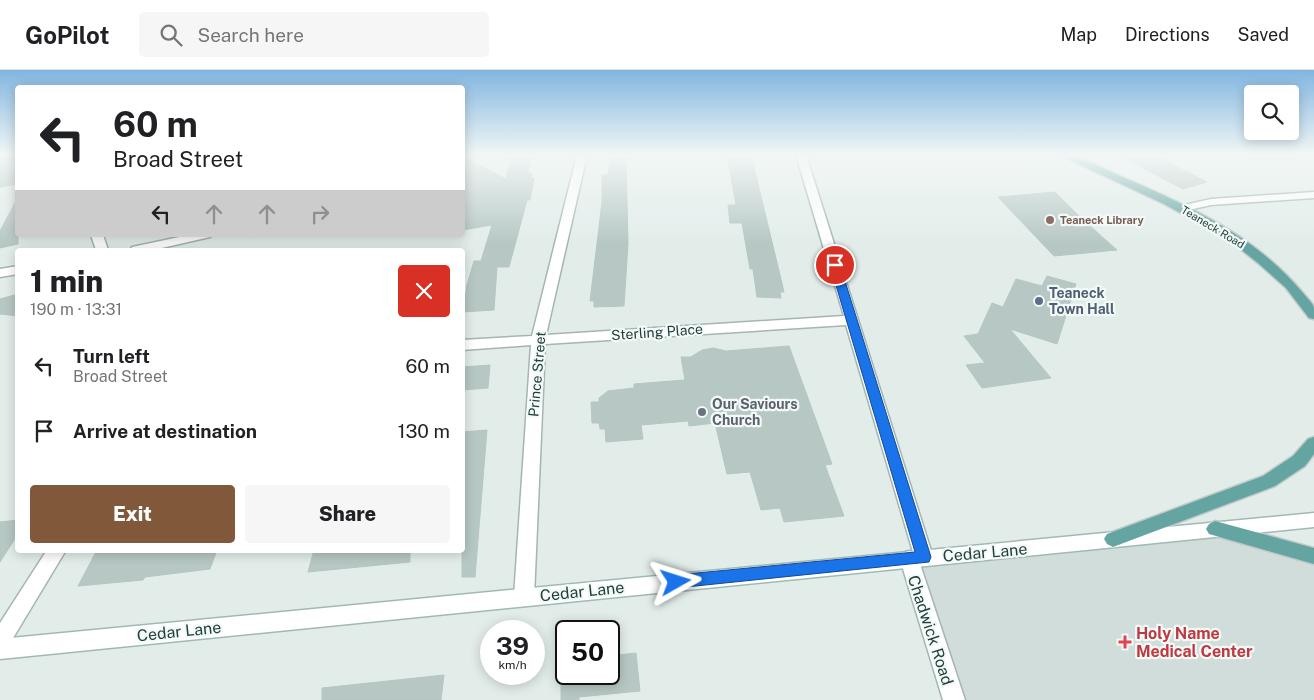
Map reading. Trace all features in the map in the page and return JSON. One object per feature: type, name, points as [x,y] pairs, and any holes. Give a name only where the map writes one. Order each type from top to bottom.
[{"type":"main road","name":"Teaneck Road","points":[[1131,184],[1184,208],[1223,231],[1260,257],[1290,285],[1314,314]]},
{"type":"main road","points":[[1112,539],[1269,481],[1299,461],[1314,443]]},
{"type":"main road","points":[[1216,530],[1314,556]]},
{"type":"street","name":"Prince Street","points":[[524,597],[530,459],[538,340],[575,184]]},
{"type":"street","name":"Chadwick Road","points":[[810,184],[852,320],[954,700]]},
{"type":"street","points":[[1184,208],[1206,203],[1314,195]]},
{"type":"street","points":[[145,248],[197,237]]},
{"type":"street","points":[[0,272],[15,270]]},
{"type":"street","name":"Sterling Place","points":[[465,345],[852,320]]},
{"type":"street","name":"Cedar Lane","points":[[0,649],[1314,520]]},
{"type":"street","points":[[0,641],[55,553]]},
{"type":"shaded area","name":"Holy Name Medical Center","points":[[1215,529],[1314,556],[1314,700],[954,700],[909,559]]},
{"type":"building","points":[[0,184],[15,184],[15,184],[0,187]]},
{"type":"building","points":[[465,184],[533,184],[530,200],[527,200],[509,267],[497,267],[494,310],[465,312],[467,285],[474,261],[481,261],[492,225],[465,230]]},
{"type":"building","points":[[602,184],[627,184],[628,244],[624,306],[594,307],[594,301],[590,301],[602,202]]},
{"type":"building","points":[[732,184],[758,184],[784,292],[780,292],[781,298],[757,297],[753,269],[750,269],[742,223],[730,223],[728,205],[736,205]]},
{"type":"building","points":[[1174,184],[1199,184],[1183,189]]},
{"type":"building","points":[[1055,192],[1079,216],[1081,227],[1090,226],[1117,250],[1054,256],[998,197]]},
{"type":"building","points":[[15,203],[15,237],[18,237],[18,244],[0,248],[0,231]]},
{"type":"building","points":[[1047,276],[1076,284],[1057,344],[1010,329],[1051,378],[982,388],[966,365],[985,363],[964,336],[978,334],[992,303],[1003,307],[1016,279],[1042,286]]},
{"type":"building","points":[[15,295],[15,316],[0,314],[0,299]]},
{"type":"building","name":"Our Saviours Church","points":[[789,346],[832,464],[825,465],[844,516],[784,522],[780,508],[761,510],[750,472],[727,474],[715,423],[689,426],[688,421],[641,425],[643,439],[606,442],[605,429],[600,429],[599,423],[592,423],[591,402],[599,402],[599,398],[608,391],[634,388],[634,384],[685,380],[681,357],[691,357],[702,350],[713,348],[726,351]]},
{"type":"building","points":[[490,365],[488,388],[465,390],[465,367]]},
{"type":"building","points":[[487,430],[475,577],[462,577],[462,553],[465,553],[465,432]]},
{"type":"building","points":[[15,520],[15,539],[0,562],[0,522]]},
{"type":"building","points":[[95,553],[216,553],[210,569],[145,577],[143,580],[78,586]]},
{"type":"building","points":[[313,553],[410,553],[410,562],[308,572]]},
{"type":"building","points":[[636,653],[640,691],[579,697],[579,700],[561,700],[561,685],[620,685],[620,655]]},
{"type":"building","points":[[444,675],[441,700],[322,700],[322,688]]},
{"type":"place","name":"Teaneck Library","points":[[1050,220]]},
{"type":"place","name":"Teaneck Town Hall","points":[[1039,301]]},
{"type":"place","name":"Our Saviours Church","points":[[702,412]]},
{"type":"place","name":"Holy Name Medical Center","points":[[1125,642]]},
{"type":"route","points":[[676,582],[924,557],[835,265]]}]
